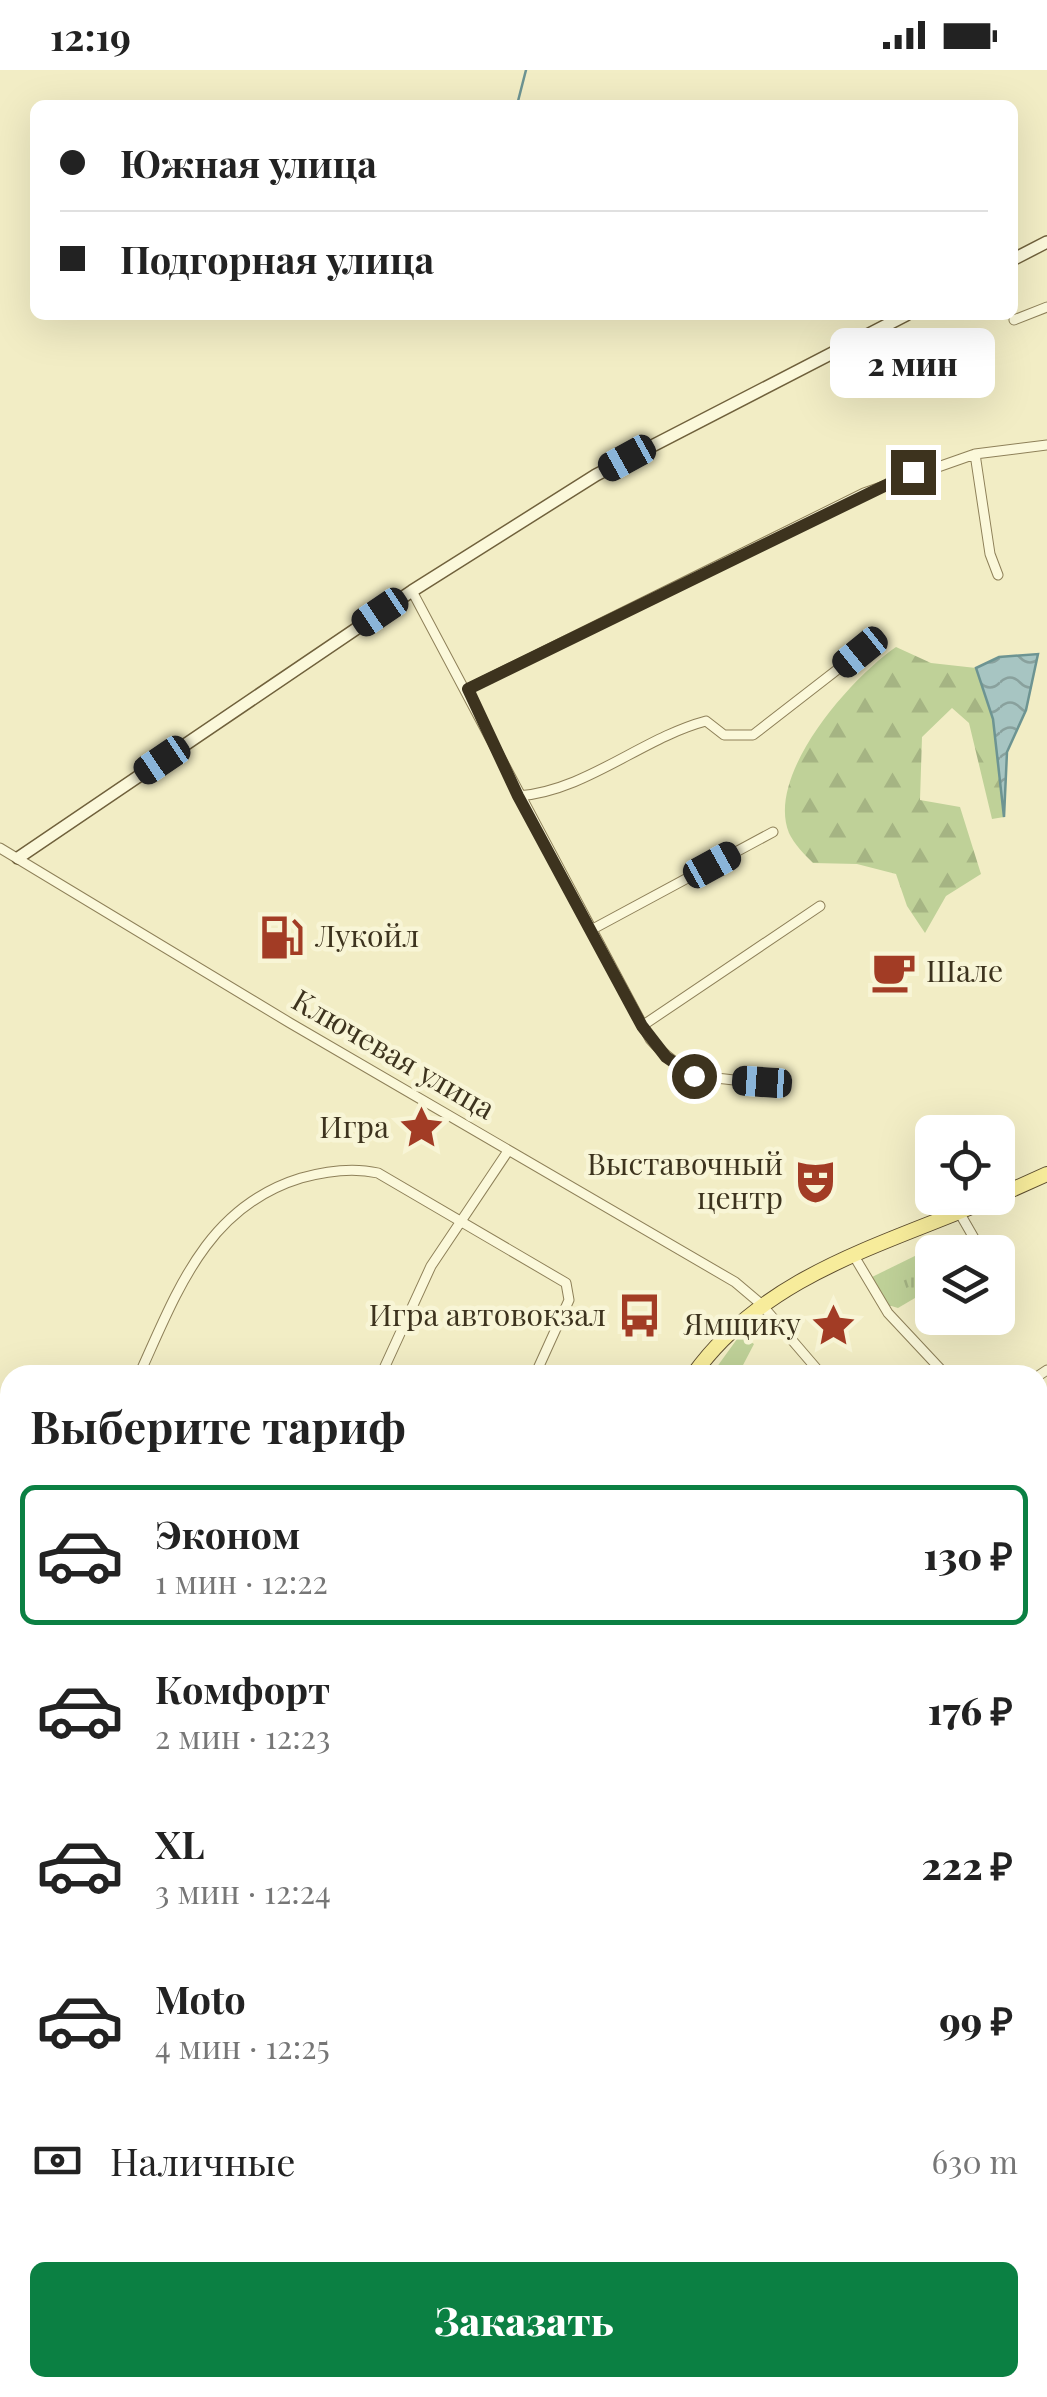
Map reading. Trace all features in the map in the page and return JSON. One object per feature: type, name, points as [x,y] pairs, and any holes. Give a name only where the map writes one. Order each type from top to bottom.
[{"type":"main road","points":[[1015,1188],[1047,1174]]},
{"type":"main road","points":[[701,1365],[730,1328],[761,1304],[854,1256],[952,1215]]},
{"type":"street","points":[[1018,257],[1047,242]]},
{"type":"street","points":[[1018,318],[1047,307]]},
{"type":"street","points":[[18,858],[412,591],[643,449],[896,320]]},
{"type":"street","points":[[468,689],[864,492],[975,454],[1047,446]]},
{"type":"street","points":[[975,454],[990,554],[998,575]]},
{"type":"street","points":[[412,591],[468,689],[518,796],[642,1026],[666,1057],[694,1076],[762,1082]]},
{"type":"street","points":[[518,796],[536,795],[631,756],[676,729],[706,721],[724,735],[753,735],[860,652]]},
{"type":"street","points":[[591,930],[773,832]]},
{"type":"street","name":"Ключевая улица","points":[[0,848],[734,1282],[761,1304],[813,1365]]},
{"type":"street","points":[[642,1026],[820,906]]},
{"type":"street","points":[[387,1365],[432,1266],[508,1151]]},
{"type":"street","points":[[143,1365],[203,1244],[229,1216],[266,1191],[314,1174],[362,1170],[378,1173],[566,1283],[569,1300],[540,1365]]},
{"type":"street","points":[[854,1256],[888,1313],[937,1365]]},
{"type":"green space","points":[[896,647],[931,663],[976,668],[993,719],[1004,817],[992,819],[969,723],[952,708],[922,737],[920,800],[960,807],[981,874],[946,896],[925,933],[907,906],[896,874],[857,864],[813,863],[791,837],[785,809],[789,783],[817,729],[857,680]]},
{"type":"green space","points":[[915,1256],[915,1298],[898,1308],[888,1305],[872,1277]]},
{"type":"green space","points":[[740,1335],[754,1344],[743,1365],[718,1365]]},
{"type":"water","points":[[1038,654],[1026,710],[1007,752],[1004,817],[993,719],[976,668],[999,657]]},
{"type":"waterway","points":[[518,100],[526,70]]},
{"type":"place","name":"Лукойл","points":[[282,937]]},
{"type":"place","name":"Шале","points":[[893,972]]},
{"type":"place","name":"Игра","points":[[422,1128]]},
{"type":"place","name":"Выставочный центр","points":[[816,1182]]},
{"type":"place","name":"Игра автовокзал","points":[[639,1316]]},
{"type":"place","name":"Ямщику","points":[[834,1325]]},
{"type":"route","points":[[694,1076],[666,1057],[642,1026],[518,796],[468,689],[864,492],[913,472]]}]
